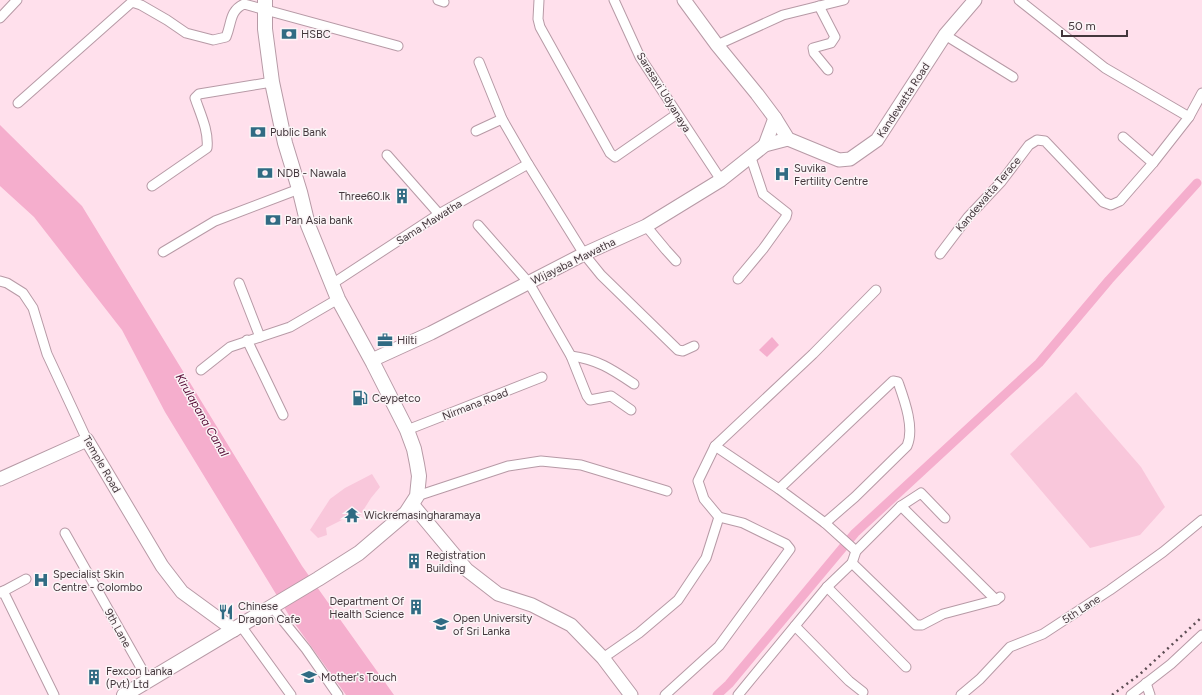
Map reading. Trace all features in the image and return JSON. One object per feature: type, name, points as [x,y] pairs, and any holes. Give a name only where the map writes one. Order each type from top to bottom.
[{"type":"main road","points":[[124,695],[318,580],[359,553],[406,513],[414,500],[419,476],[414,449],[407,430],[372,360],[338,299],[308,225],[286,143],[272,82],[265,29],[264,5]]},
{"type":"street","points":[[0,18],[17,0]]},
{"type":"street","points":[[539,0],[538,19],[540,27],[610,153],[615,157],[677,114]]},
{"type":"street","name":"Sarasavi Udyanaya","points":[[614,0],[640,57],[721,180]]},
{"type":"street","points":[[684,0],[717,45],[775,118],[788,139],[765,145]]},
{"type":"street","points":[[717,45],[782,15],[844,0]]},
{"type":"street","name":"Kandewatta Road","points":[[788,139],[839,160],[850,159],[877,140],[945,36],[975,0]]},
{"type":"street","points":[[1019,0],[1105,68],[1189,117]]},
{"type":"street","points":[[18,103],[129,1],[141,5],[186,33],[213,40],[226,37],[232,14],[237,8],[244,4],[264,5],[398,46]]},
{"type":"street","points":[[820,6],[835,37],[831,43],[813,48],[814,53],[828,70]]},
{"type":"street","points":[[945,36],[1013,77]]},
{"type":"street","points":[[479,62],[502,118],[528,164],[584,254],[601,275],[678,350],[683,351],[694,346]]},
{"type":"street","points":[[152,186],[207,148],[208,141],[195,98],[198,94],[272,82]]},
{"type":"street","name":"Kandewatta Terace","points":[[940,254],[968,217],[1002,182],[1029,145],[1037,140],[1045,141],[1103,202],[1111,205],[1120,201],[1153,163],[1189,117],[1202,93]]},
{"type":"street","points":[[476,131],[502,118]]},
{"type":"street","points":[[765,145],[775,118]]},
{"type":"street","points":[[1123,137],[1153,163]]},
{"type":"street","name":"Wijayaba Mawatha","points":[[372,360],[431,333],[584,254],[646,226],[721,180],[751,158],[765,145]]},
{"type":"street","points":[[387,155],[439,214]]},
{"type":"street","points":[[738,279],[763,249],[786,217],[786,213],[763,194],[751,158]]},
{"type":"street","name":"Sama Mawatha","points":[[332,284],[439,214],[528,164]]},
{"type":"street","points":[[163,252],[215,221],[299,189]]},
{"type":"street","points":[[478,225],[528,283],[571,356],[590,400],[611,396],[631,410]]},
{"type":"street","points":[[646,226],[676,261]]},
{"type":"street","name":"Temple Road","points":[[0,281],[7,283],[23,293],[32,308],[47,354],[87,440],[162,566],[182,592],[238,628]]},
{"type":"street","points":[[239,283],[260,336]]},
{"type":"street","points":[[664,695],[719,646],[790,549],[786,544],[743,523],[719,517],[704,499],[698,481],[715,446],[813,354],[876,290]]},
{"type":"street","points":[[201,370],[230,346],[290,327],[338,299]]},
{"type":"street","points":[[247,340],[283,415]]},
{"type":"street","points":[[571,356],[586,358],[608,366],[634,384]]},
{"type":"street","name":"Nirmana Road","points":[[407,430],[542,377]]},
{"type":"street","points":[[779,489],[893,381],[898,382],[907,409],[910,440],[907,446],[855,497],[825,523]]},
{"type":"street","points":[[0,478],[87,440]]},
{"type":"street","points":[[715,446],[779,489],[825,523],[856,551]]},
{"type":"street","points":[[631,695],[603,658],[571,626],[532,605],[498,594],[467,570],[414,500],[508,466],[541,461],[581,465],[667,490]]},
{"type":"street","points":[[738,695],[827,587],[852,563],[856,551],[900,506],[921,493],[945,518]]},
{"type":"street","points":[[852,563],[916,624],[922,625],[943,614],[998,599],[900,506]]},
{"type":"street","points":[[603,658],[639,633],[678,600],[706,558],[719,517]]},
{"type":"street","name":"5th Lane","points":[[961,695],[980,679],[1010,647],[1043,634],[1103,595],[1163,552],[1202,520]]},
{"type":"street","name":"9th Lane","points":[[66,533],[148,680]]},
{"type":"street","points":[[26,579],[1,592],[54,695]]},
{"type":"street","points":[[827,587],[906,667]]},
{"type":"street","points":[[272,607],[306,649],[338,695]]},
{"type":"street","points":[[795,626],[849,681],[863,692]]},
{"type":"street","points":[[238,628],[291,695]]},
{"type":"street","points":[[1131,695],[1171,664],[1202,635]]},
{"type":"street","points":[[1146,684],[1150,695]]},
{"type":"shaded area","points":[[1076,392],[1141,467],[1165,507],[1140,535],[1090,548],[1010,454]]},
{"type":"shaded area","points":[[372,474],[380,487],[357,520],[352,515],[326,528],[327,535],[318,538],[310,530],[330,499],[345,488]]},
{"type":"water","name":"Kirulapana Canal","points":[[0,125],[82,206],[302,566],[394,695],[346,695],[290,617],[165,412],[122,330],[34,217],[0,186]]},
{"type":"water","points":[[772,337],[779,345],[767,357],[759,350]]},
{"type":"waterway","points":[[717,695],[729,684],[855,533],[1039,363],[1109,280],[1197,183]]},
{"type":"railway","points":[[1112,695],[1139,675],[1202,617]]},
{"type":"place","name":"HSBC","points":[[289,34]]},
{"type":"place","name":"Public Bank","points":[[258,132]]},
{"type":"place","name":"NDB - Nawala","points":[[265,173]]},
{"type":"place","name":"Suvika Fertility Centre","points":[[782,174]]},
{"type":"place","name":"Three60.lk","points":[[402,196]]},
{"type":"place","name":"Pan Asia bank","points":[[273,220]]},
{"type":"place","name":"Hilti","points":[[385,340]]},
{"type":"place","name":"Ceypetco","points":[[360,398]]},
{"type":"place","name":"Wickremasingharamaya","points":[[352,515]]},
{"type":"place","name":"Registration Building","points":[[414,561]]},
{"type":"place","name":"Specialist Skin Centre - Colombo","points":[[41,580]]},
{"type":"place","name":"Department Of Health Science","points":[[416,607]]},
{"type":"place","name":"Chinese Dragon Cafe","points":[[226,612]]},
{"type":"place","name":"Open University of Sri Lanka","points":[[441,624]]},
{"type":"place","name":"Fexcon Lanka (Pvt) Ltd","points":[[94,677]]},
{"type":"place","name":"Mother's Touch","points":[[309,677]]}]
